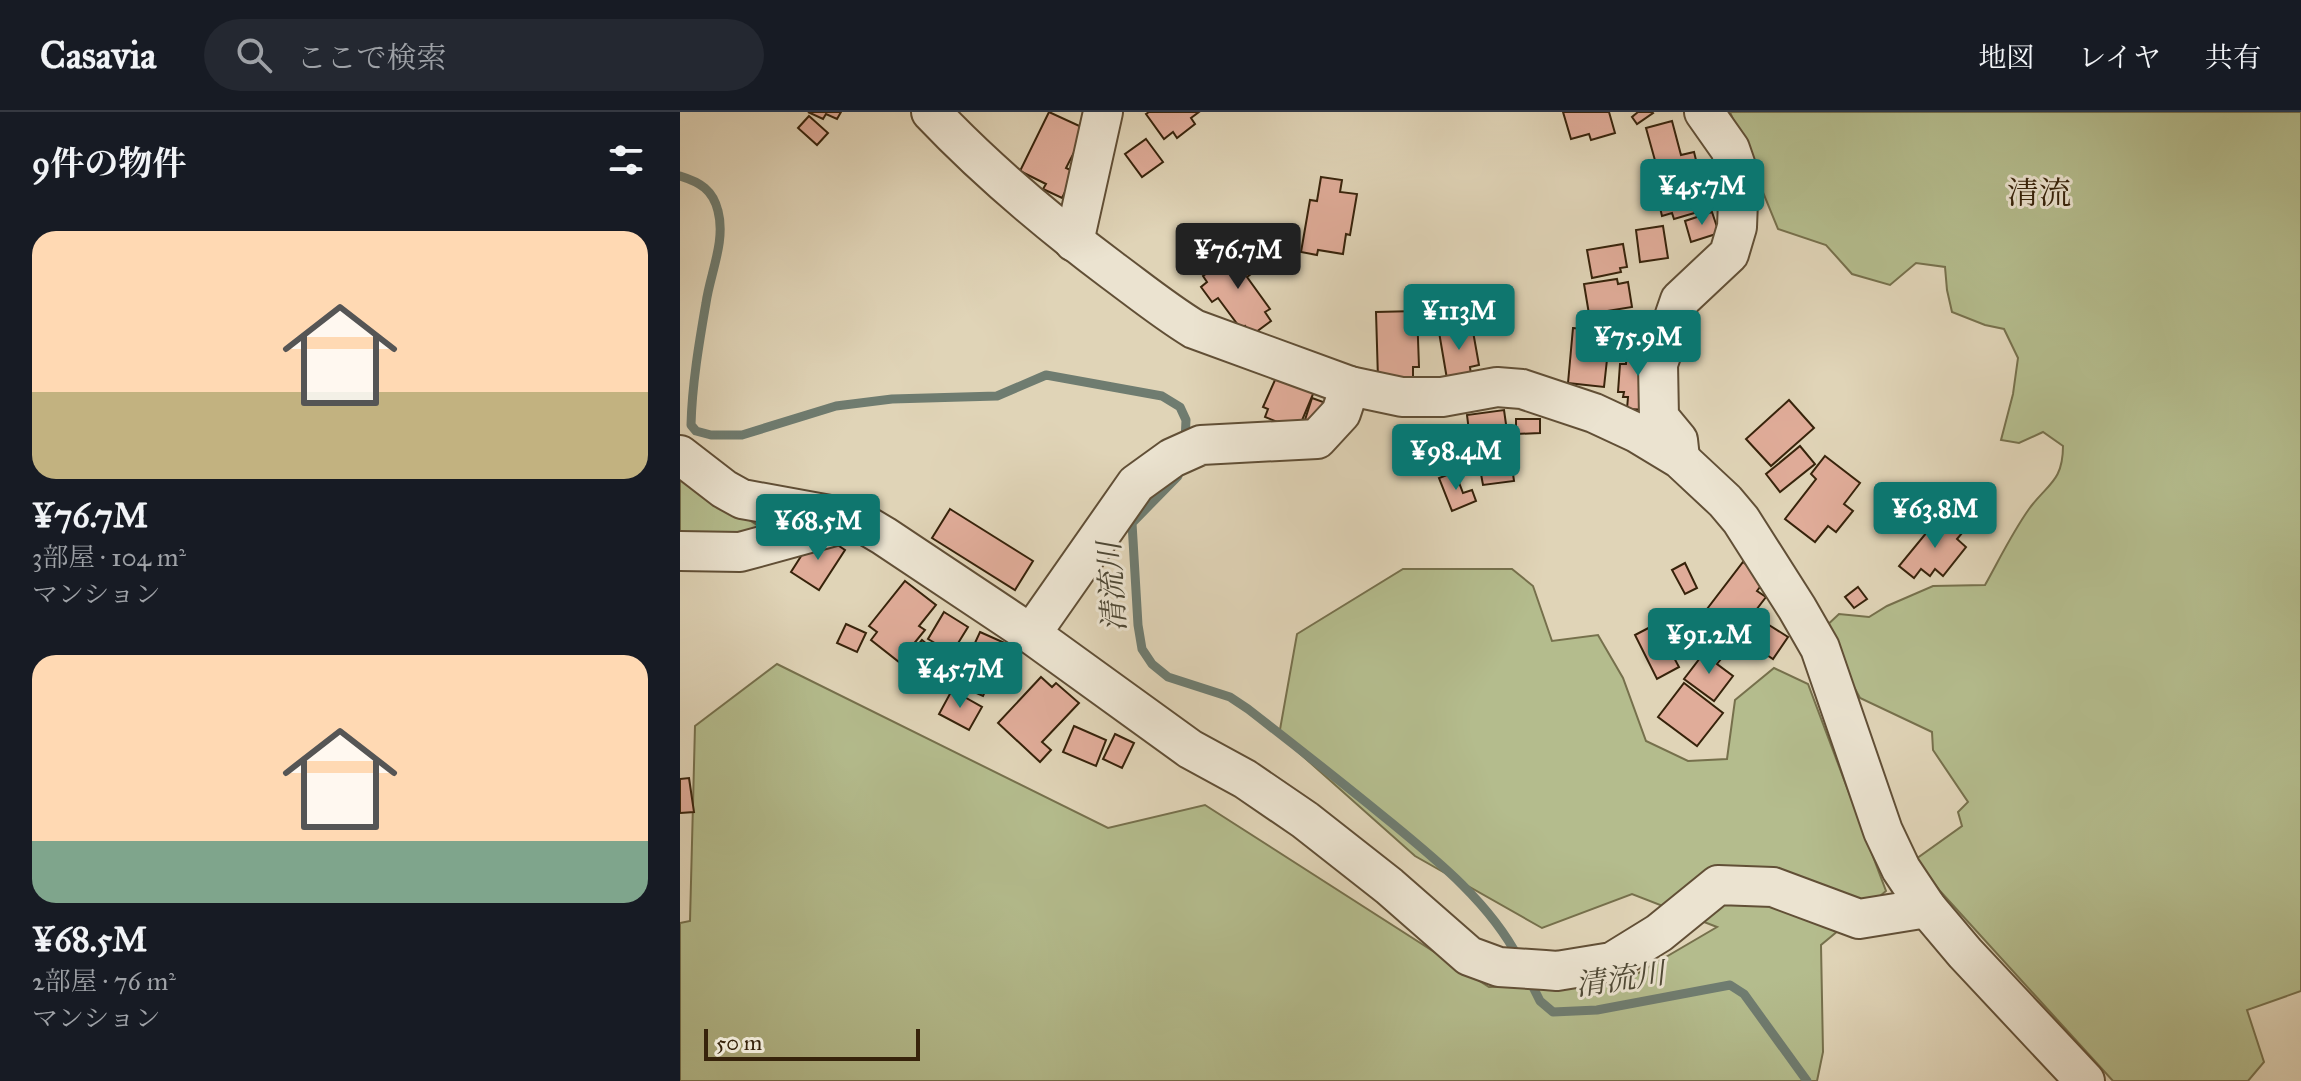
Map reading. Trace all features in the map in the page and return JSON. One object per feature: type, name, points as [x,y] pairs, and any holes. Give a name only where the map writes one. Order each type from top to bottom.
[{"type":"street","points":[[931,112],[1074,242],[1194,329],[1350,386],[1402,397],[1442,397],[1497,387],[1522,389],[1594,413],[1637,433],[1680,459],[1741,520],[1820,648],[1883,831],[1901,869],[1927,908],[1965,953],[2085,1081]]},
{"type":"street","points":[[1074,242],[1103,112]]},
{"type":"street","points":[[1680,459],[1678,440],[1659,417],[1658,364],[1680,300],[1729,254],[1737,227],[1739,175],[1730,149],[1704,112]]},
{"type":"street","points":[[1031,634],[1136,484],[1172,458],[1201,445],[1317,439],[1341,413],[1350,386]]},
{"type":"street","points":[[680,455],[742,499],[857,520],[884,536],[1031,634],[1190,749],[1245,779],[1305,820],[1389,886],[1469,956],[1499,967],[1557,971],[1612,962],[1659,933],[1718,885],[1773,887],[1859,919],[1927,908]]},
{"type":"street","points":[[680,551],[740,552],[857,520]]},
{"type":"green space","points":[[1730,112],[2301,112],[2301,991],[2247,1010],[2264,1062],[2248,1081],[2113,1081],[1940,891],[1916,859],[1962,826],[1958,812],[1968,802],[1933,750],[1932,732],[1860,698],[1823,629],[1839,614],[1869,617],[1933,586],[1985,585],[2023,518],[2057,475],[2063,446],[2043,432],[2019,443],[2001,440],[2013,394],[2018,358],[2004,329],[1952,312],[1945,267],[1916,263],[1890,285],[1852,274],[1826,245],[1778,229]]},
{"type":"green space","points":[[680,476],[684,479],[770,533],[680,536]]},
{"type":"green space","points":[[1403,569],[1512,569],[1533,586],[1552,641],[1598,635],[1623,678],[1646,741],[1688,761],[1727,759],[1735,700],[1774,668],[1808,684],[1886,891],[1821,945],[1823,1052],[1817,1081],[680,1081],[680,923],[690,921],[695,726],[777,664],[1108,828],[1205,805],[1489,987],[1618,985],[1717,927],[1632,894],[1542,928],[1415,856],[1279,735],[1297,634]]},
{"type":"building","points":[[808,112],[841,112],[837,119],[826,114],[823,119]]},
{"type":"building","points":[[1049,112],[1086,129],[1066,168],[1075,172],[1062,198],[1043,189],[1046,184],[1020,171]]},
{"type":"building","points":[[1199,112],[1191,118],[1195,124],[1177,138],[1173,132],[1164,139],[1146,114]]},
{"type":"building","points":[[1563,112],[1609,112],[1615,133],[1591,140],[1589,134],[1571,139]]},
{"type":"building","points":[[1638,112],[1653,113],[1637,124],[1632,117]]},
{"type":"building","points":[[809,116],[828,133],[817,145],[798,128]]},
{"type":"building","points":[[1672,121],[1681,155],[1694,152],[1708,209],[1674,219],[1672,213],[1662,216],[1657,195],[1649,197],[1642,168],[1656,164],[1646,128]]},
{"type":"building","points":[[1146,139],[1163,162],[1142,177],[1125,154]]},
{"type":"building","points":[[1321,177],[1342,180],[1340,192],[1357,194],[1350,235],[1346,234],[1343,254],[1318,250],[1317,255],[1301,252],[1310,200],[1317,201]]},
{"type":"building","points":[[1712,212],[1719,233],[1691,242],[1685,221]]},
{"type":"building","points":[[1663,226],[1668,258],[1640,262],[1636,230]]},
{"type":"building","points":[[1623,244],[1627,267],[1620,268],[1621,272],[1592,278],[1587,250]]},
{"type":"building","points":[[1243,247],[1258,269],[1247,277],[1270,309],[1265,312],[1271,321],[1252,335],[1245,326],[1241,329],[1218,298],[1212,302],[1201,287],[1207,282],[1203,276]]},
{"type":"building","points":[[1617,279],[1618,284],[1628,282],[1632,307],[1589,314],[1584,284]]},
{"type":"building","points":[[1417,311],[1419,367],[1413,367],[1413,378],[1378,379],[1376,312]]},
{"type":"building","points":[[1472,326],[1479,365],[1470,367],[1471,375],[1447,379],[1439,332]]},
{"type":"building","points":[[1573,328],[1610,332],[1604,387],[1568,383]]},
{"type":"building","points":[[1627,346],[1654,347],[1651,410],[1627,409],[1628,397],[1623,397],[1624,392],[1618,392],[1620,364],[1626,364]]},
{"type":"building","points":[[1279,371],[1316,387],[1298,430],[1265,417],[1268,409],[1263,407]]},
{"type":"building","points":[[1312,398],[1326,403],[1318,428],[1304,423]]},
{"type":"building","points":[[1789,400],[1814,428],[1771,466],[1746,439]]},
{"type":"building","points":[[1504,410],[1514,481],[1483,485],[1481,474],[1474,474],[1474,467],[1468,468],[1465,448],[1471,447],[1467,415]]},
{"type":"building","points":[[1516,419],[1540,419],[1540,433],[1516,434]]},
{"type":"building","points":[[1800,446],[1815,464],[1780,492],[1766,474]]},
{"type":"building","points":[[1825,456],[1860,483],[1844,504],[1853,511],[1836,532],[1828,526],[1815,542],[1785,519],[1816,479],[1811,474]]},
{"type":"building","points":[[1455,472],[1463,493],[1472,490],[1476,501],[1452,511],[1439,478]]},
{"type":"building","points":[[950,509],[1033,561],[1015,590],[932,538]]},
{"type":"building","points":[[1941,515],[1963,532],[1957,539],[1966,547],[1943,576],[1935,569],[1930,576],[1921,569],[1914,578],[1899,566]]},
{"type":"building","points":[[812,539],[830,540],[845,550],[819,590],[791,572]]},
{"type":"building","points":[[1743,562],[1766,579],[1757,591],[1766,597],[1730,644],[1727,641],[1721,648],[1694,626]]},
{"type":"building","points":[[1685,563],[1697,588],[1685,594],[1672,570]]},
{"type":"building","points":[[905,581],[936,605],[919,626],[925,630],[899,662],[871,640],[877,632],[869,626]]},
{"type":"building","points":[[1858,587],[1867,599],[1854,608],[1845,597]]},
{"type":"building","points":[[944,612],[968,627],[952,653],[928,639]]},
{"type":"building","points":[[1658,623],[1661,630],[1669,626],[1681,650],[1672,654],[1679,667],[1657,679],[1635,635]]},
{"type":"building","points":[[846,624],[866,633],[857,652],[837,643]]},
{"type":"building","points":[[1752,624],[1760,629],[1751,642],[1743,636]]},
{"type":"building","points":[[1769,625],[1788,637],[1773,659],[1755,647]]},
{"type":"building","points":[[980,632],[1007,644],[983,696],[956,684]]},
{"type":"building","points":[[922,640],[941,656],[921,681],[901,665]]},
{"type":"building","points":[[1707,649],[1721,659],[1717,664],[1733,676],[1714,701],[1684,679]]},
{"type":"building","points":[[1041,677],[1052,687],[1056,683],[1079,703],[1042,742],[1051,750],[1040,762],[998,723]]},
{"type":"building","points":[[1684,683],[1723,713],[1697,746],[1658,717]]},
{"type":"building","points":[[952,690],[982,707],[969,730],[939,714]]},
{"type":"building","points":[[1074,726],[1106,740],[1096,766],[1063,752]]},
{"type":"building","points":[[1115,734],[1134,743],[1122,768],[1103,759]]},
{"type":"building","points":[[689,778],[694,812],[680,813],[680,779]]},
{"type":"waterway","name":"清流川","points":[[680,176],[709,192],[716,204],[720,222],[719,246],[694,379],[691,425],[696,431],[711,435],[742,435],[836,406],[892,399],[997,396],[1046,375],[1162,396],[1180,407],[1186,420],[1185,442]]},
{"type":"waterway","name":"清流川","points":[[1179,472],[1132,523],[1138,625],[1142,649],[1152,664],[1168,677],[1230,697],[1350,789],[1421,847],[1476,899],[1507,938],[1519,959]]},
{"type":"waterway","name":"清流川","points":[[1529,979],[1540,1001],[1553,1012],[1597,1010],[1730,985],[1744,994],[1807,1081]]},
{"type":"district","name":"清流","points":[[2039,193]]}]
